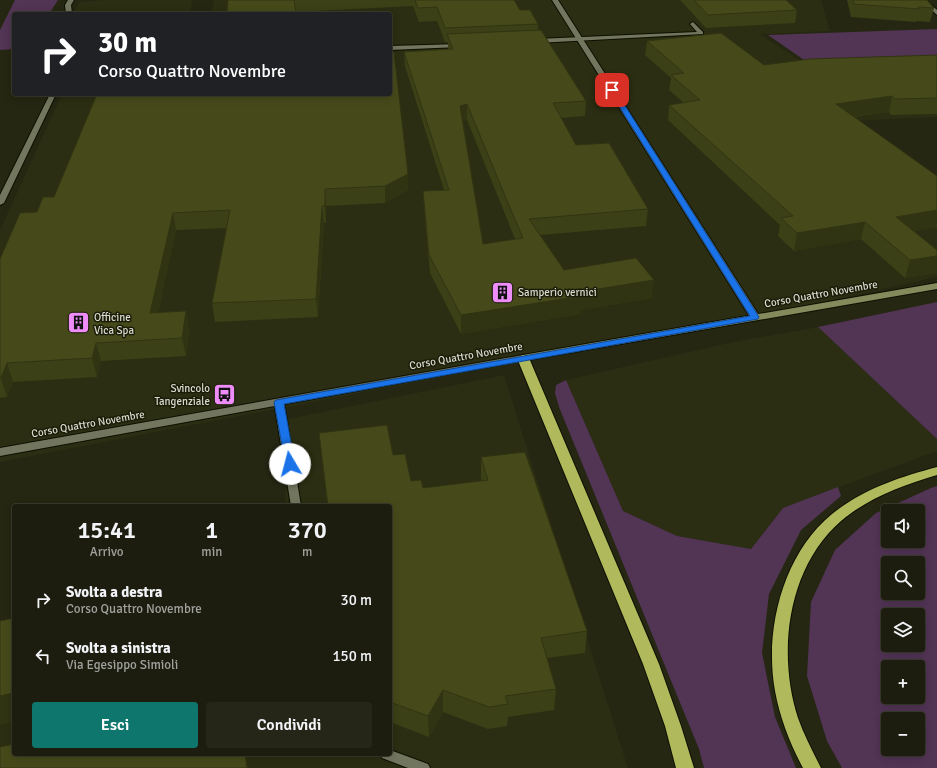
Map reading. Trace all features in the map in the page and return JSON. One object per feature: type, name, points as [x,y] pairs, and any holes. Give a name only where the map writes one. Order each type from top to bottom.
[{"type":"highway","points":[[523,358],[612,568],[660,688],[685,768]]},
{"type":"highway","points":[[812,768],[789,715],[780,665],[783,616],[793,578],[811,545],[835,518],[867,497],[901,482],[937,471]]},
{"type":"main road","name":"Corso Quattro Novembre","points":[[523,358],[937,286]]},
{"type":"street","points":[[69,12],[68,5],[72,0]]},
{"type":"street","points":[[555,0],[755,317]]},
{"type":"street","points":[[0,203],[52,96]]},
{"type":"street","name":"Corso Quattro Novembre","points":[[0,452],[523,358]]},
{"type":"lane","points":[[923,0],[937,13]]},
{"type":"lane","points":[[532,42],[701,33],[693,24]]},
{"type":"lane","points":[[392,48],[469,45]]},
{"type":"lane","points":[[279,402],[296,504]]},
{"type":"lane","points":[[392,756],[423,768]]},
{"type":"shaded area","points":[[15,0],[58,0],[50,12],[12,12],[12,49],[0,50],[0,30]]},
{"type":"shaded area","points":[[105,0],[192,0],[190,12],[73,12],[80,2]]},
{"type":"shaded area","points":[[214,0],[821,0],[830,31],[760,34],[803,63],[937,58],[937,117],[851,121],[937,186],[937,277],[755,317],[0,462],[0,230],[61,96],[392,96],[392,12],[211,12]]},
{"type":"shaded area","points":[[937,29],[937,58],[807,62],[768,35]]},
{"type":"shaded area","points":[[937,302],[937,439],[818,327]]},
{"type":"shaded area","points":[[818,327],[937,439],[937,451],[783,508],[751,549],[677,536],[623,511],[566,380],[733,342]]},
{"type":"shaded area","points":[[504,375],[628,768],[0,768],[0,636],[12,633],[12,756],[392,756],[392,504],[285,504],[288,419]]},
{"type":"shaded area","points":[[566,380],[623,511],[677,536],[751,549],[783,508],[838,487],[841,496],[801,530],[769,594],[762,653],[775,717],[796,768],[704,768],[699,749],[559,407],[555,393],[556,385]]},
{"type":"shaded area","points":[[937,486],[937,768],[842,768],[827,741],[807,676],[811,602],[835,550],[876,513],[881,511],[881,548],[925,548],[925,504],[896,504]]},
{"type":"building","points":[[228,0],[294,0],[296,12],[227,12]]},
{"type":"building","points":[[415,0],[514,0],[520,10],[530,10],[538,24],[445,28],[437,7],[418,8]]},
{"type":"building","points":[[694,0],[786,0],[797,10],[708,15]]},
{"type":"building","points":[[853,0],[927,0],[934,8],[918,7],[919,9],[854,4]]},
{"type":"building","points":[[541,30],[586,101],[553,103],[576,145],[609,143],[648,209],[529,219],[564,270],[636,258],[654,280],[579,292],[582,296],[461,315],[429,255],[423,191],[449,190],[404,52],[453,49],[447,34]],"holes":[[[467,104],[523,238],[483,244],[460,106]]]},
{"type":"building","points":[[721,33],[764,65],[810,59],[937,55],[937,98],[895,99],[892,96],[836,104],[937,176],[937,210],[896,217],[937,250],[937,256],[910,260],[865,222],[797,233],[781,218],[793,216],[669,105],[700,100],[671,75],[684,73],[647,41]]},
{"type":"building","points":[[392,52],[394,52],[408,174],[385,186],[325,189],[325,206],[322,206],[316,299],[212,303],[230,210],[173,213],[150,313],[186,311],[182,338],[96,343],[92,358],[7,363],[0,378],[0,259],[20,213],[37,212],[43,197],[54,197],[96,96],[392,96]]},
{"type":"building","points":[[387,425],[393,455],[405,454],[411,481],[421,480],[423,488],[488,480],[481,457],[525,452],[587,631],[541,638],[556,689],[505,696],[508,704],[489,707],[443,690],[428,716],[392,703],[392,504],[328,504],[319,433]]},
{"type":"building","points":[[12,618],[12,693],[0,696],[0,621]]},
{"type":"building","points":[[12,744],[12,756],[245,756],[247,768],[0,768],[0,747]]},
{"type":"place","name":"Samperio vernici","points":[[503,292]]},
{"type":"place","name":"Officine Vica Spa","points":[[78,323]]},
{"type":"place","name":"Svincolo Tangenziale","points":[[225,394]]},
{"type":"route","points":[[290,464],[279,402],[755,317],[612,90]]}]
